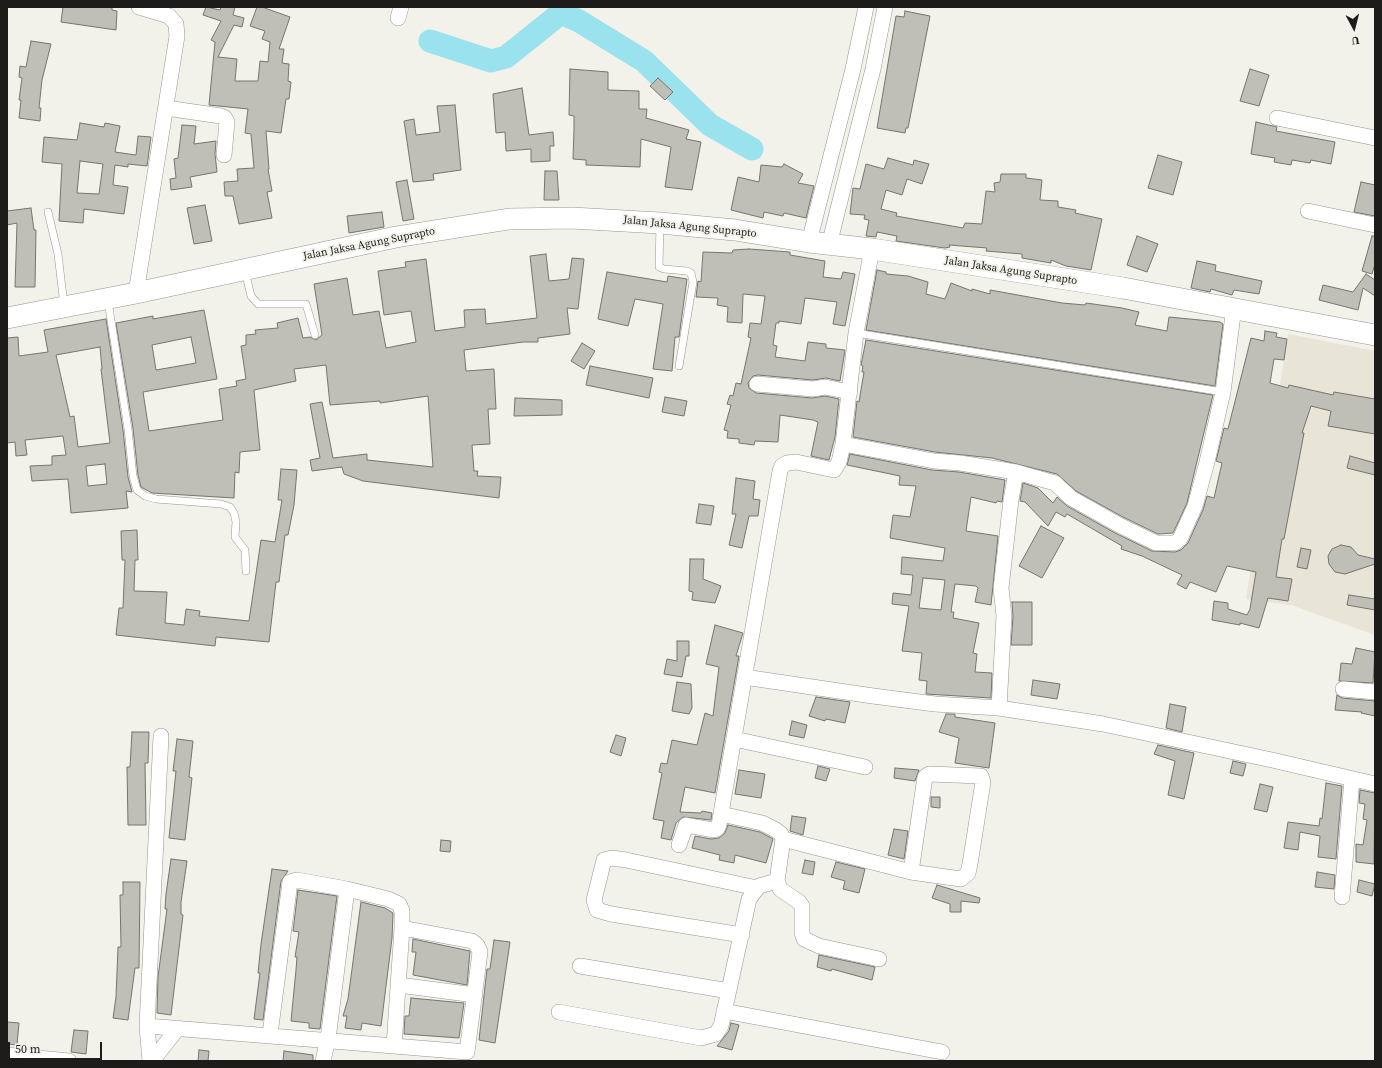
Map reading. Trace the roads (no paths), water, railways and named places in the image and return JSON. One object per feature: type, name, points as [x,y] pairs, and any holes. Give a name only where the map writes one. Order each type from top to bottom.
[{"type":"main road","name":"Jalan Jaksa Agung Suprapto","points":[[7,318],[64,306],[108,299],[396,237],[509,219],[572,218],[660,223],[735,230],[819,244],[872,249],[1234,308],[1375,335]]},
{"type":"street","points":[[136,293],[177,36],[176,24],[169,16],[139,7]]},
{"type":"street","points":[[819,244],[832,154],[866,7]]},
{"type":"street","points":[[819,244],[850,159],[873,69],[885,7]]},
{"type":"street","points":[[166,108],[221,116],[225,118],[227,122],[224,155]]},
{"type":"street","points":[[1277,118],[1375,138]]},
{"type":"street","points":[[832,154],[850,159]]},
{"type":"street","points":[[1308,211],[1375,225]]},
{"type":"street","points":[[679,845],[685,825],[715,830],[719,826],[782,466],[787,463],[796,462],[834,470],[838,465],[843,444],[856,333],[872,249]]},
{"type":"street","points":[[843,444],[934,461],[960,463],[1016,472],[1055,483],[1071,498],[1156,543],[1175,543],[1180,539],[1195,506],[1207,462],[1223,392],[1234,308]]},
{"type":"street","points":[[757,384],[813,389],[825,387],[850,392]]},
{"type":"street","points":[[999,708],[1004,616],[1001,588],[1011,500],[1016,472]]},
{"type":"street","points":[[744,677],[935,704],[999,708],[1103,724],[1257,756],[1375,784]]},
{"type":"street","points":[[1343,688],[1375,692]]},
{"type":"street","points":[[151,1061],[147,1026],[161,736]]},
{"type":"street","points":[[734,739],[865,767]]},
{"type":"street","points":[[783,839],[911,872],[956,878],[965,877],[970,864],[983,782],[981,776],[929,774],[925,777],[911,872]]},
{"type":"street","points":[[1342,897],[1352,779]]},
{"type":"street","points":[[720,814],[762,823],[781,834],[783,839],[777,882],[780,889],[799,902],[802,906],[802,933],[804,938],[819,946],[879,959]]},
{"type":"street","points":[[742,935],[611,914],[597,910],[594,900],[604,860],[612,858],[626,860],[757,888],[777,882]]},
{"type":"street","points":[[270,1034],[289,884],[297,880],[347,889],[388,899],[399,904],[402,911],[402,928],[394,1046]]},
{"type":"street","points":[[559,1012],[701,1038],[716,1034],[720,1026],[724,1010],[749,899],[757,888]]},
{"type":"street","points":[[324,1061],[347,889]]},
{"type":"street","points":[[147,1026],[270,1034],[394,1046],[409,1054],[467,1057],[480,952],[475,943],[402,928]]},
{"type":"street","points":[[580,966],[728,991]]},
{"type":"street","points":[[399,985],[475,995]]},
{"type":"street","points":[[724,1010],[942,1052]]},
{"type":"street","points":[[151,1061],[178,1028]]},
{"type":"street","points":[[7,1054],[69,1061]]},
{"type":"lane","points":[[48,212],[58,254],[64,306]]},
{"type":"lane","points":[[660,223],[659,266],[664,269],[687,271],[691,273],[693,282],[679,366]]},
{"type":"lane","points":[[245,269],[253,300],[264,306],[306,304],[315,335]]},
{"type":"lane","points":[[108,299],[128,429],[133,476],[137,490],[145,496],[156,499],[221,504],[230,507],[234,513],[236,522],[235,537],[245,550],[246,571]]},
{"type":"lane","points":[[856,333],[1223,392]]},
{"type":"waterway","points":[[430,41],[491,61],[506,57],[561,13],[579,21],[644,61],[710,125],[752,149]]}]
